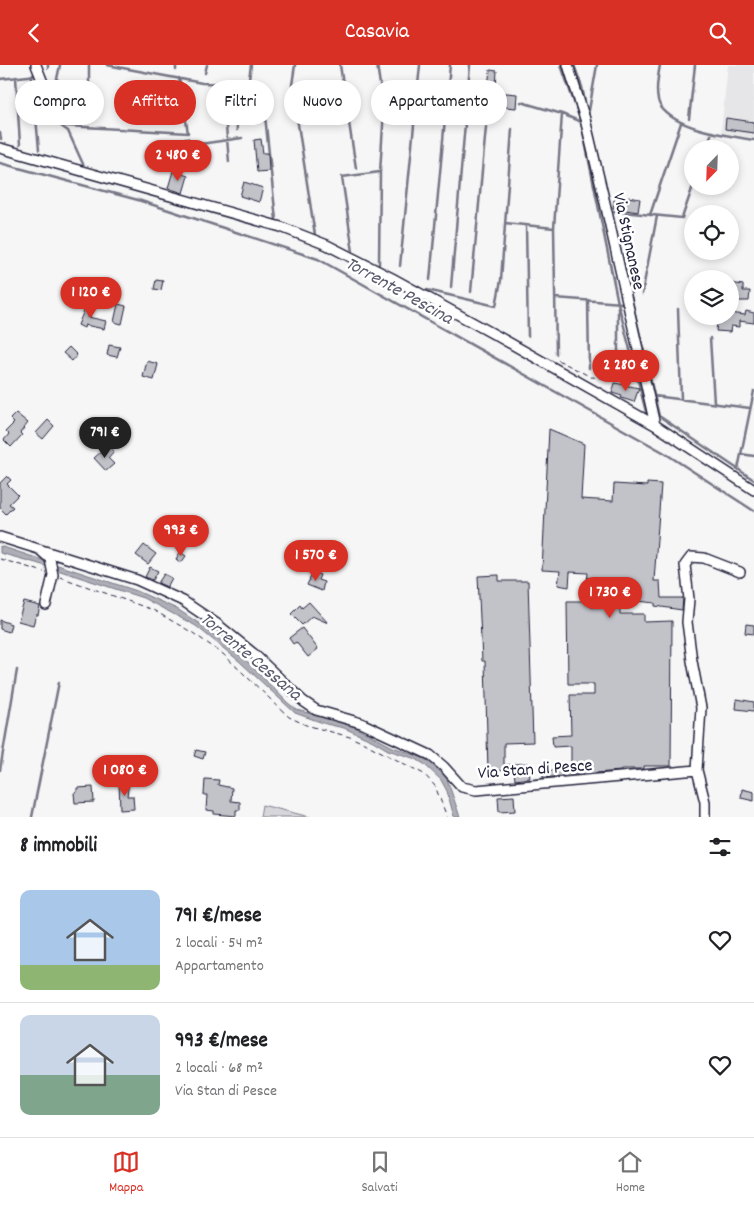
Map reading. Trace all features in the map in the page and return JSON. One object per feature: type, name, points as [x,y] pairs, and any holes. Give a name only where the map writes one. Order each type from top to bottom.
[{"type":"street","points":[[36,65],[42,80]]},
{"type":"street","name":"Via Stignanese","points":[[568,65],[603,194],[655,425]]},
{"type":"street","points":[[0,148],[281,227],[327,245],[450,310],[655,425],[754,490]]},
{"type":"street","name":"Via Stan di Pesce","points":[[0,537],[137,580],[183,601],[217,624],[254,654],[303,701],[316,710],[361,723],[430,755],[462,787],[476,790],[697,770]]},
{"type":"street","points":[[32,546],[48,555],[51,560],[53,575],[46,605]]},
{"type":"street","points":[[705,817],[705,802],[697,770],[701,708],[687,622],[689,599],[685,565],[690,557],[704,558],[740,572]]},
{"type":"path","points":[[556,359],[591,377],[616,379]]},
{"type":"path","points":[[0,559],[53,575],[153,610],[193,633],[223,654],[289,717],[306,725],[350,737],[424,774],[435,786],[447,817]]},
{"type":"shaded area","points":[[728,65],[754,65],[754,138],[721,132]]},
{"type":"shaded area","points":[[0,546],[137,591],[177,609],[200,624],[249,663],[297,710],[349,724],[393,747],[433,763],[442,771],[447,779],[460,817],[454,817],[447,791],[441,780],[424,764],[416,759],[388,750],[344,728],[295,713],[239,661],[196,626],[143,598],[0,553]]},
{"type":"shaded area","points":[[262,805],[310,817],[260,817]]},
{"type":"building","points":[[490,70],[497,71],[496,80],[489,80]]},
{"type":"building","points":[[507,93],[517,94],[516,108],[507,107]]},
{"type":"building","points":[[726,118],[754,122],[754,133],[725,129]]},
{"type":"building","points":[[189,138],[192,163],[185,164],[184,160],[182,161],[178,140]]},
{"type":"building","points":[[261,139],[263,153],[268,153],[269,171],[257,172],[254,140]]},
{"type":"building","points":[[173,171],[188,176],[183,193],[168,188]]},
{"type":"building","points":[[244,182],[263,188],[259,202],[240,196]]},
{"type":"building","points":[[628,197],[640,199],[638,212],[613,208],[614,200],[627,202]]},
{"type":"building","points":[[156,280],[163,281],[161,290],[154,289]]},
{"type":"building","points":[[739,284],[743,285],[743,291],[750,291],[749,301],[739,301]]},
{"type":"building","points":[[88,301],[94,303],[88,317],[106,321],[104,329],[85,325],[84,328],[78,325]]},
{"type":"building","points":[[118,304],[126,306],[122,324],[114,322]]},
{"type":"building","points":[[746,311],[754,313],[754,323],[739,321],[739,314],[745,315]]},
{"type":"building","points":[[717,325],[739,325],[739,327],[731,326],[730,332],[716,331]]},
{"type":"building","points":[[109,345],[120,347],[117,357],[107,355]]},
{"type":"building","points":[[69,347],[77,355],[72,361],[63,353]]},
{"type":"building","points":[[147,361],[158,364],[154,380],[143,377]]},
{"type":"building","points":[[615,383],[639,388],[634,402],[612,393]]},
{"type":"building","points":[[16,413],[28,423],[20,433],[22,435],[11,447],[4,440],[9,434],[6,431],[14,423],[10,419]]},
{"type":"building","points":[[48,420],[54,426],[43,439],[36,433]]},
{"type":"building","points":[[549,429],[584,444],[581,499],[613,501],[614,484],[647,486],[647,483],[661,484],[654,581],[660,581],[661,598],[683,598],[682,610],[655,606],[655,603],[620,599],[620,614],[644,614],[644,622],[672,621],[671,766],[644,766],[644,769],[563,774],[563,776],[543,778],[543,774],[549,773],[548,771],[571,768],[571,746],[553,747],[552,736],[571,735],[570,695],[594,695],[594,684],[568,684],[567,601],[591,601],[591,607],[614,607],[619,585],[600,584],[599,593],[586,592],[588,573],[570,572],[569,587],[558,585],[560,571],[542,570]]},
{"type":"building","points":[[109,447],[114,451],[108,458],[114,464],[106,471],[94,458]]},
{"type":"building","points":[[7,476],[11,480],[7,484],[18,495],[9,504],[13,507],[6,514],[0,508],[0,483]]},
{"type":"building","points":[[144,545],[156,554],[148,564],[136,555]]},
{"type":"building","points":[[180,552],[186,556],[181,563],[176,559]]},
{"type":"building","points":[[150,567],[158,571],[153,580],[145,577]]},
{"type":"building","points":[[313,572],[320,575],[318,580],[324,582],[322,591],[307,585]]},
{"type":"building","points":[[164,574],[172,578],[167,587],[158,583]]},
{"type":"building","points":[[499,575],[499,581],[528,581],[533,742],[504,743],[504,765],[528,763],[530,778],[515,780],[514,770],[488,771],[485,661],[482,661],[478,576]]},
{"type":"building","points":[[24,602],[40,606],[33,625],[18,621]]},
{"type":"building","points":[[309,602],[328,623],[312,616],[302,625],[291,614],[300,605],[302,608]]},
{"type":"building","points":[[0,620],[11,624],[9,632],[0,629]]},
{"type":"building","points":[[746,624],[754,625],[754,634],[745,633]]},
{"type":"building","points":[[302,628],[318,649],[308,657],[296,642],[293,644],[289,638]]},
{"type":"building","points":[[737,699],[754,702],[754,711],[736,709]]},
{"type":"building","points":[[196,750],[205,752],[203,759],[194,756]]},
{"type":"building","points":[[205,779],[219,780],[218,785],[232,788],[231,801],[240,802],[240,810],[236,810],[236,816],[214,814],[214,811],[206,810],[207,795],[204,795]]},
{"type":"building","points":[[119,781],[129,782],[127,796],[133,796],[134,809],[120,810]]},
{"type":"building","points":[[93,787],[94,802],[75,803],[74,793],[77,792],[77,788]]},
{"type":"building","points":[[742,789],[754,792],[754,801],[741,798]]},
{"type":"building","points":[[514,796],[515,811],[499,812],[498,797]]},
{"type":"waterway","points":[[57,79],[60,65]]},
{"type":"waterway","points":[[89,65],[89,80]]},
{"type":"waterway","points":[[107,65],[202,83],[260,85],[262,87],[276,220]]},
{"type":"waterway","points":[[176,65],[176,70]]},
{"type":"waterway","points":[[205,73],[207,65]]},
{"type":"waterway","points":[[249,79],[251,65]]},
{"type":"waterway","points":[[295,65],[292,85],[315,235]]},
{"type":"waterway","points":[[340,65],[356,168]]},
{"type":"waterway","points":[[377,65],[384,110],[380,172],[379,264]]},
{"type":"waterway","points":[[400,266],[420,65]]},
{"type":"waterway","points":[[430,280],[450,65]]},
{"type":"waterway","points":[[451,287],[470,65]]},
{"type":"waterway","points":[[561,65],[581,122],[618,303],[646,412]]},
{"type":"waterway","points":[[574,65],[582,87],[587,111]]},
{"type":"waterway","points":[[588,116],[597,65]]},
{"type":"waterway","points":[[660,65],[657,86],[658,98],[661,107],[669,115],[679,121],[704,130],[754,140]]},
{"type":"waterway","points":[[689,119],[695,65]]},
{"type":"waterway","points":[[32,75],[39,150]]},
{"type":"waterway","points":[[0,79],[38,75]]},
{"type":"waterway","points":[[16,77],[20,145]]},
{"type":"waterway","points":[[66,125],[188,133],[179,78]]},
{"type":"waterway","points":[[521,102],[562,114],[581,122]]},
{"type":"waterway","points":[[556,354],[554,228],[562,114]]},
{"type":"waterway","points":[[650,215],[681,123]]},
{"type":"waterway","points":[[60,125],[68,131],[83,164]]},
{"type":"waterway","points":[[226,125],[229,162]]},
{"type":"waterway","points":[[237,125],[237,130]]},
{"type":"waterway","points":[[471,292],[486,127]]},
{"type":"waterway","points":[[427,290],[496,306],[501,280],[512,129]]},
{"type":"waterway","points":[[592,130],[659,416],[754,480]]},
{"type":"waterway","points":[[709,140],[712,132]]},
{"type":"waterway","points":[[0,133],[1,139]]},
{"type":"waterway","points":[[193,145],[242,138]]},
{"type":"waterway","name":"Torrente Pescina","points":[[0,163],[138,200],[318,259],[663,452],[754,511]]},
{"type":"waterway","points":[[353,252],[342,177],[380,172]]},
{"type":"waterway","points":[[612,211],[682,218],[690,195]]},
{"type":"waterway","points":[[642,294],[657,216]]},
{"type":"waterway","points":[[505,223],[554,228]]},
{"type":"waterway","points":[[526,225],[528,336]]},
{"type":"waterway","points":[[555,298],[622,303]]},
{"type":"waterway","points":[[588,300],[589,368]]},
{"type":"waterway","points":[[618,307],[618,371]]},
{"type":"waterway","points":[[678,309],[681,399]]},
{"type":"waterway","points":[[710,338],[714,403]]},
{"type":"waterway","points":[[738,469],[754,391]]},
{"type":"waterway","points":[[654,396],[750,408]]},
{"type":"waterway","points":[[741,454],[754,456]]},
{"type":"waterway","points":[[0,770],[17,670]]},
{"type":"waterway","points":[[32,817],[59,682]]},
{"type":"water label","name":"Torrente Cessana","points":[[252,655]]}]
